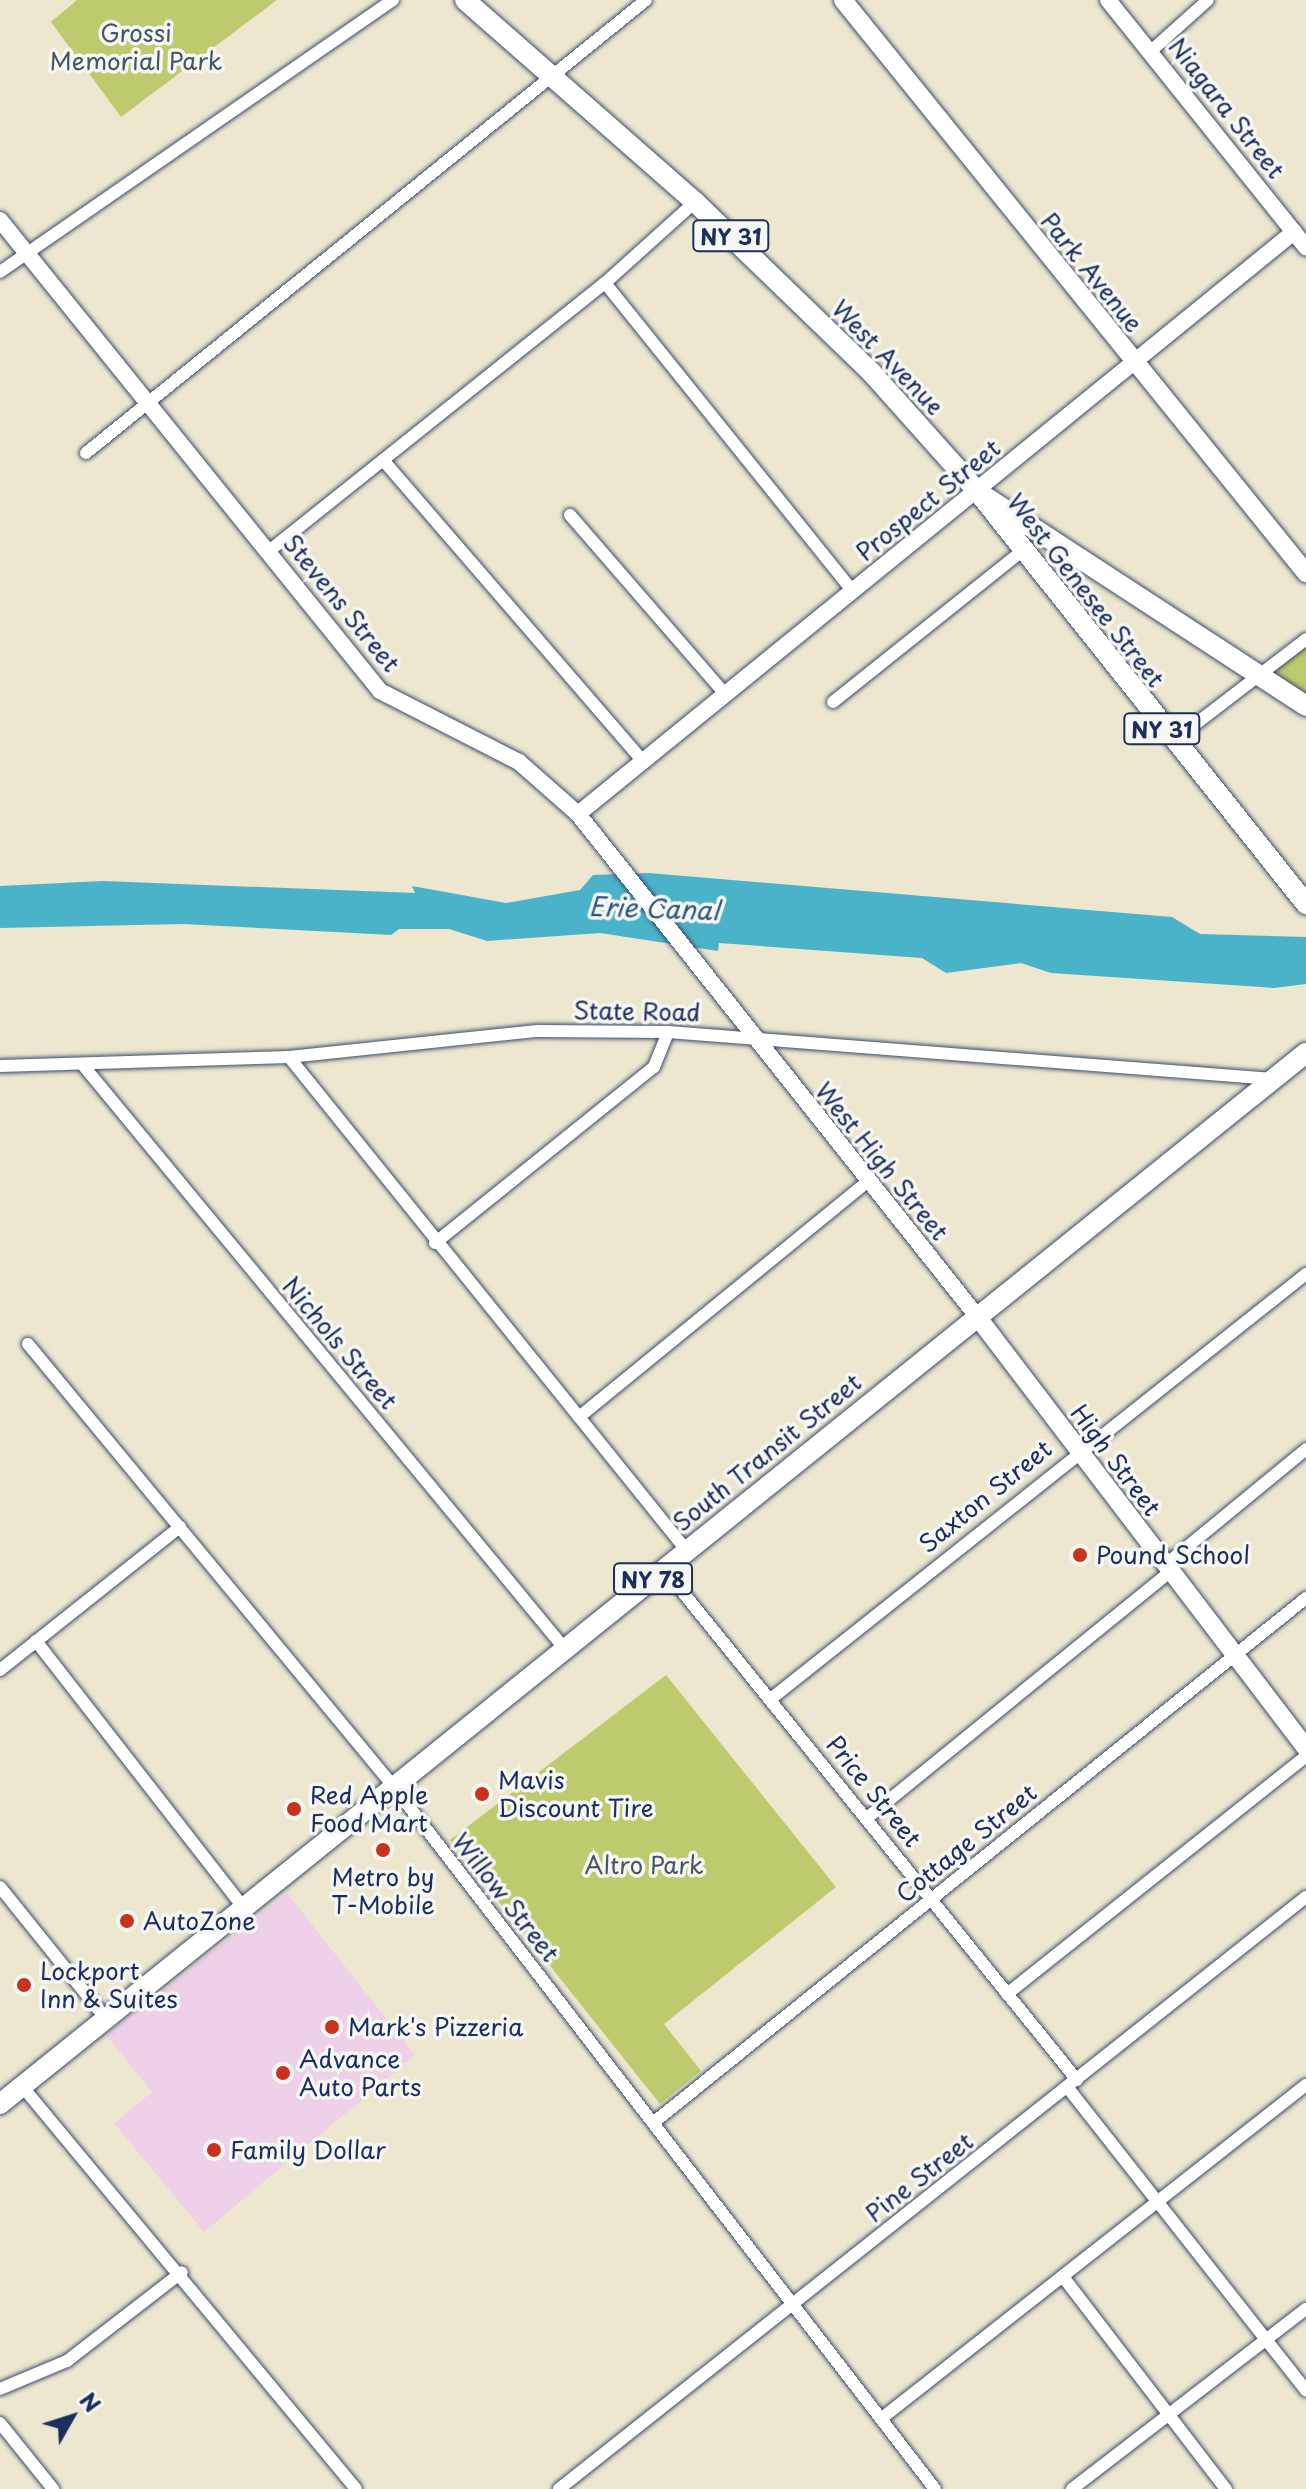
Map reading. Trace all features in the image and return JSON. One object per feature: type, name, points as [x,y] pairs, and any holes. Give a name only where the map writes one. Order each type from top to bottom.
[{"type":"main road","name":"West Avenue","points":[[465,0],[551,80],[695,202],[872,373],[978,492],[1306,706]]},
{"type":"main road","name":"Park Avenue","points":[[843,0],[1306,573]]},
{"type":"main road","name":"West Genesee Street","points":[[978,492],[1021,552],[1172,742],[1306,904]]},
{"type":"main road","name":"South Transit Street","points":[[0,2104],[976,1315],[1306,1053]]},
{"type":"main road","name":"High Street","points":[[976,1315],[1306,1748]]},
{"type":"street","points":[[0,272],[393,0]]},
{"type":"street","points":[[86,453],[148,400],[551,80],[646,0]]},
{"type":"street","name":"Niagara Street","points":[[1108,0],[1300,228],[1306,247]]},
{"type":"street","points":[[1151,51],[1208,0]]},
{"type":"street","points":[[269,551],[605,283],[695,202]]},
{"type":"street","name":"Stevens Street","points":[[0,220],[380,691],[519,762],[578,814],[750,1036]]},
{"type":"street","name":"Prospect Street","points":[[578,814],[1300,228]]},
{"type":"street","points":[[605,283],[853,591]]},
{"type":"street","points":[[383,460],[643,761]]},
{"type":"street","points":[[570,515],[726,695]]},
{"type":"street","points":[[833,702],[1021,552]]},
{"type":"street","points":[[1172,742],[1306,639]]},
{"type":"street","name":"State Road","points":[[0,1066],[289,1057],[538,1031],[668,1032],[1273,1079]]},
{"type":"street","points":[[435,1243],[654,1067],[668,1032]]},
{"type":"street","name":"West High Street","points":[[750,1036],[976,1315]]},
{"type":"street","points":[[289,1057],[435,1243],[687,1551]]},
{"type":"street","name":"Nichols Street","points":[[82,1064],[565,1649]]},
{"type":"street","points":[[579,1417],[868,1181]]},
{"type":"street","name":"Saxton Street","points":[[772,1698],[1077,1449],[1306,1274]]},
{"type":"street","name":"Willow Street","points":[[28,1344],[394,1787],[935,2489]]},
{"type":"street","points":[[867,1818],[1306,1449]]},
{"type":"street","points":[[0,1670],[180,1527]]},
{"type":"street","name":"Price Street","points":[[664,1569],[772,1698],[1007,1994],[1159,2202],[1306,2390]]},
{"type":"street","name":"Cottage Street","points":[[653,2123],[1306,1598]]},
{"type":"street","points":[[36,1641],[244,1908]]},
{"type":"street","points":[[1007,1994],[1306,1756]]},
{"type":"street","points":[[0,1887],[106,2019]]},
{"type":"street","name":"Pine Street","points":[[559,2489],[1306,1897]]},
{"type":"street","points":[[882,2418],[1306,2085]]},
{"type":"street","points":[[22,2086],[182,2272],[356,2489]]},
{"type":"street","points":[[0,2389],[67,2361],[182,2272]]},
{"type":"street","points":[[1064,2278],[1226,2489]]},
{"type":"street","points":[[1072,2489],[1306,2309]]},
{"type":"street","points":[[0,2423],[53,2489]]},
{"type":"shaded area","points":[[287,1893],[415,2055],[204,2232],[114,2123],[152,2092],[106,2035]]},
{"type":"green space","name":"Grossi Memorial Park","points":[[77,0],[277,0],[121,117],[51,22]]},
{"type":"green space","points":[[1306,646],[1306,694],[1273,672]]},
{"type":"green space","name":"Altro Park","points":[[666,1675],[836,1887],[664,2024],[701,2071],[660,2104],[450,1840]]},
{"type":"water","name":"Erie Canal","points":[[649,873],[1172,917],[1200,934],[1306,937],[1306,984],[1274,988],[1051,973],[1021,963],[946,973],[922,958],[719,943],[718,951],[600,933],[487,941],[449,929],[399,929],[391,935],[183,924],[0,928],[0,886],[103,881],[415,893],[412,886],[506,903],[580,890],[593,875]]},
{"type":"place","name":"Pound School","points":[[1080,1555]]},
{"type":"place","name":"Mavis Discount Tire","points":[[482,1794]]},
{"type":"place","name":"Red Apple Food Mart","points":[[294,1809]]},
{"type":"place","name":"Metro by T-Mobile","points":[[383,1850]]},
{"type":"place","name":"AutoZone","points":[[127,1921]]},
{"type":"place","name":"Lockport Inn & Suites","points":[[24,1985]]},
{"type":"place","name":"Mark's Pizzeria","points":[[332,2027]]},
{"type":"place","name":"Advance Auto Parts","points":[[283,2073]]},
{"type":"place","name":"Family Dollar","points":[[214,2150]]}]
